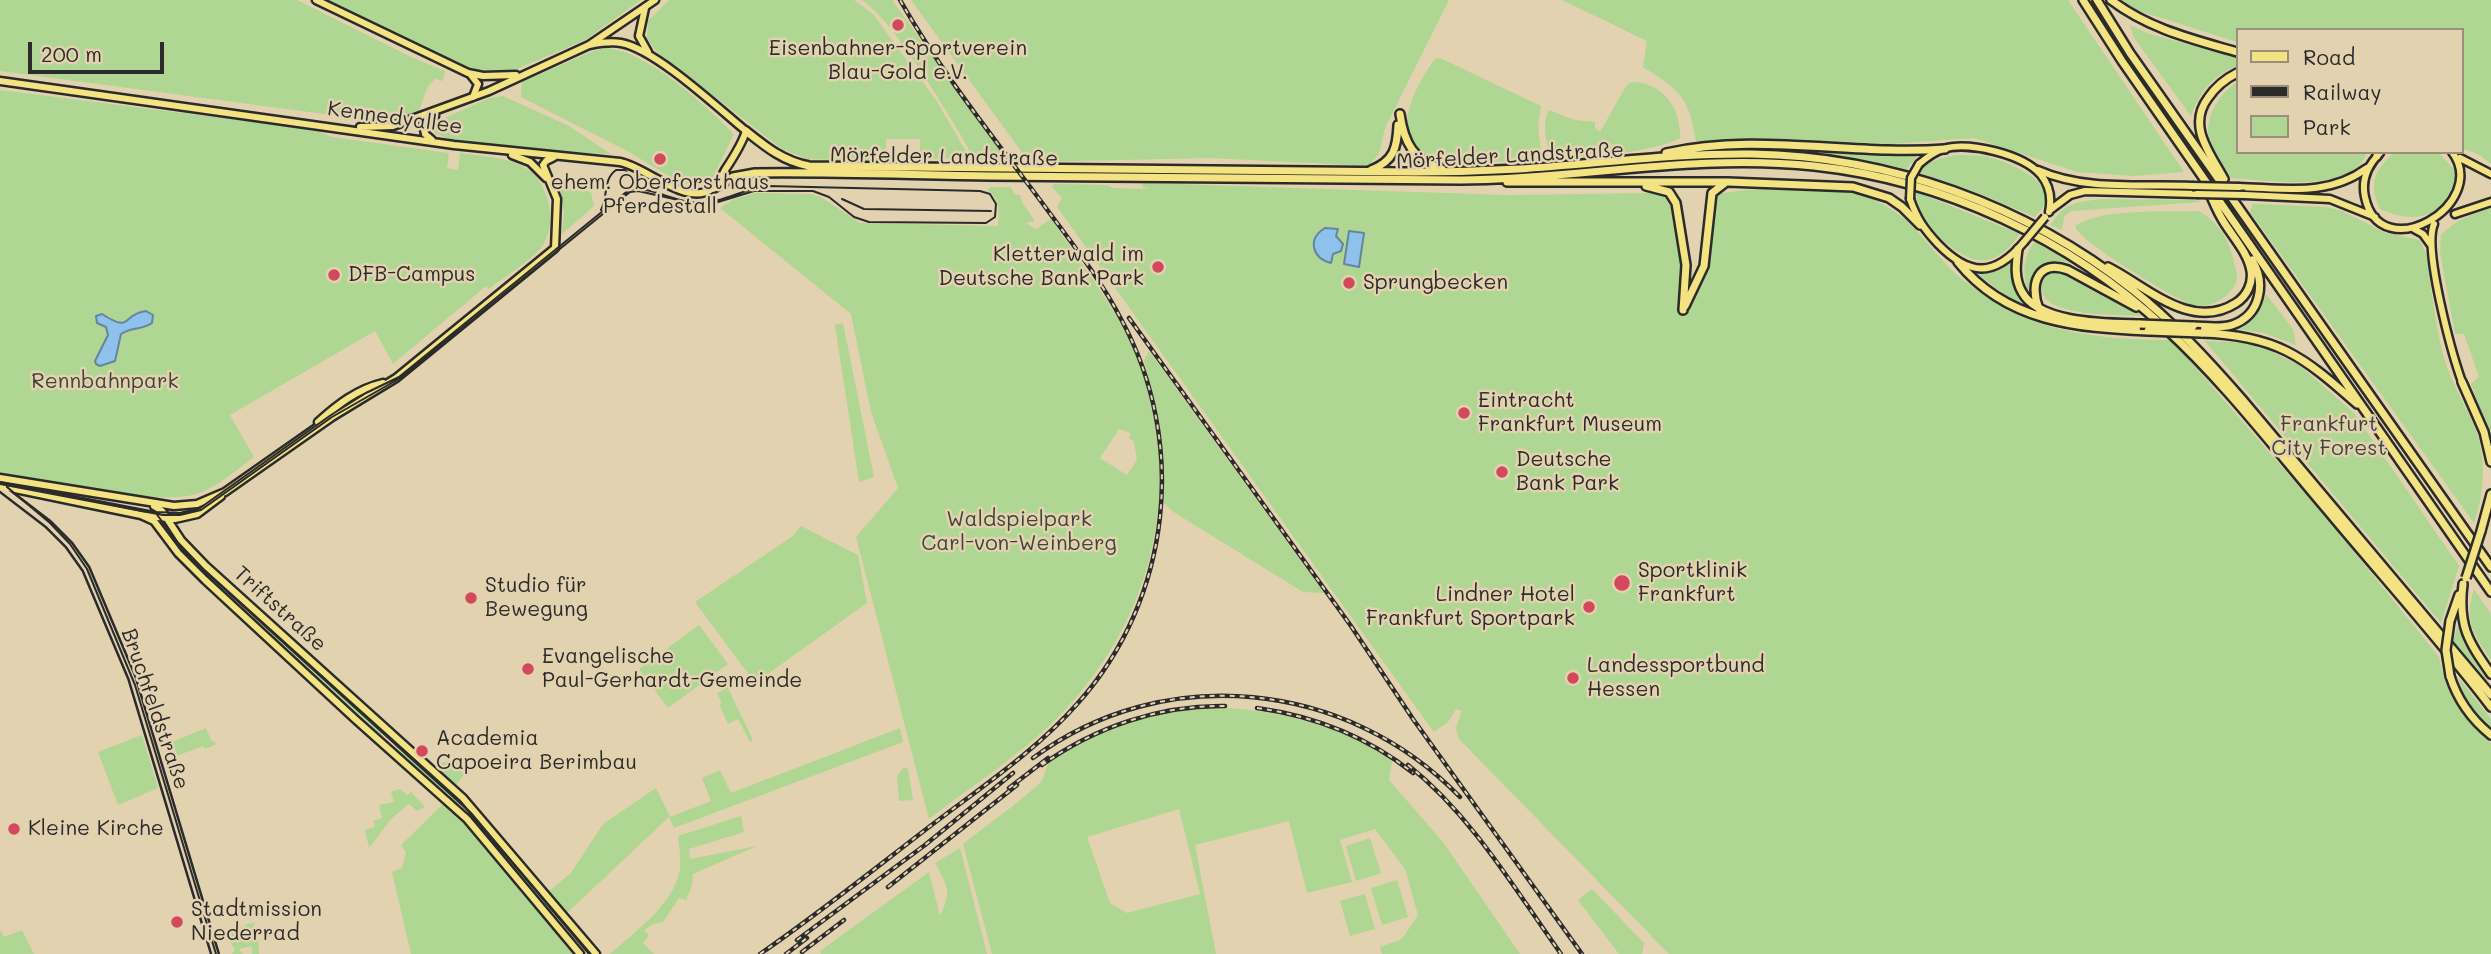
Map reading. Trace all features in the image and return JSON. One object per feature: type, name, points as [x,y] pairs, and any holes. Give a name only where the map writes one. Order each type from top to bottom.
[{"type":"highway","points":[[2083,0],[2491,592]]},
{"type":"highway","points":[[2097,0],[2130,53],[2491,567]]},
{"type":"highway","points":[[2111,0],[2154,27],[2236,52]]},
{"type":"highway","points":[[2236,74],[2209,95],[2199,126],[2208,154],[2237,204]]},
{"type":"highway","points":[[1364,172],[1383,165],[1393,156],[1400,114],[1404,138],[1415,155],[1426,163],[1453,172]]},
{"type":"highway","name":"Mörfelder Landstraße","points":[[746,131],[777,155],[793,163],[809,166],[1453,172],[1648,158],[1769,155],[1813,158],[1871,167],[1945,188],[1991,205],[2084,255],[2156,309],[2214,366],[2491,695]]},
{"type":"highway","points":[[1648,158],[1674,152],[1747,144],[1875,151],[1945,149]]},
{"type":"highway","name":"Mörfelder Landstraße","points":[[714,188],[737,176],[762,173],[1468,180],[1724,163],[1789,164],[1855,172],[1944,195],[2014,224],[2077,260],[2149,313],[2235,403],[2491,708]]},
{"type":"highway","points":[[2084,255],[2181,309],[2203,312],[2226,308],[2245,295],[2251,273],[2246,257],[2218,210],[2204,179]]},
{"type":"highway","points":[[1468,180],[1728,182],[1862,189],[1897,203],[1920,225]]},
{"type":"highway","points":[[1632,183],[1663,190],[1675,199],[1686,265],[1683,310],[1704,266],[1712,193],[1718,186],[1728,182]]},
{"type":"highway","points":[[2021,246],[2016,270],[2019,286],[2026,299],[2039,309],[2088,321],[2224,327],[2238,323],[2250,313],[2259,296],[2260,284],[2254,264],[2218,210]]},
{"type":"highway","points":[[1958,262],[1967,274],[1986,289],[2038,316],[2083,327],[2246,337],[2286,350],[2319,370],[2368,414]]},
{"type":"highway","points":[[2039,309],[2034,294],[2035,281],[2044,271],[2058,267],[2149,313]]},
{"type":"highway","points":[[2462,382],[2484,432],[2491,463]]},
{"type":"highway","points":[[2491,494],[2482,531],[2450,621],[2446,650],[2450,676],[2464,707],[2473,720],[2491,735]]},
{"type":"highway","points":[[2464,581],[2461,612],[2465,632],[2491,674]]},
{"type":"main road","points":[[316,0],[468,73],[483,76],[522,74]]},
{"type":"main road","points":[[344,128],[393,126],[471,99],[589,45],[655,0]]},
{"type":"main road","points":[[645,8],[639,36],[649,53]]},
{"type":"main road","points":[[589,45],[621,43],[649,53],[746,131],[714,188]]},
{"type":"main road","points":[[468,73],[478,85],[471,99]]},
{"type":"main road","name":"Kennedyallee","points":[[0,81],[437,142],[625,163],[688,194],[714,188]]},
{"type":"main road","points":[[437,142],[425,134],[425,122],[458,104]]},
{"type":"main road","points":[[2368,167],[2346,182],[2322,189],[2081,183],[2055,177],[1981,148],[1945,149],[1919,164],[1911,178],[1910,199],[1920,225],[1958,262],[1969,267],[1988,268],[2005,262],[2047,214],[2070,195],[2085,191],[2330,199],[2393,226],[2412,228],[2434,224],[2491,202]]},
{"type":"main road","points":[[498,150],[530,162],[549,180]]},
{"type":"main road","points":[[2375,217],[2364,193],[2364,180],[2368,167],[2377,154]]},
{"type":"main road","points":[[2454,154],[2468,175]]},
{"type":"main road","points":[[177,535],[179,527],[187,518],[215,502],[307,434],[407,369],[555,248],[559,207],[543,164],[556,157]]},
{"type":"main road","points":[[2458,158],[2491,174]]},
{"type":"main road","points":[[2033,168],[2045,180],[2049,190],[2047,214]]},
{"type":"main road","points":[[2449,217],[2463,204]]},
{"type":"main road","points":[[2434,224],[2431,246],[2447,334],[2462,382]]},
{"type":"main road","points":[[2412,228],[2423,234],[2431,246]]},
{"type":"main road","points":[[0,479],[174,506],[197,504],[225,492]]},
{"type":"main road","points":[[0,486],[141,515],[161,514],[174,506]]},
{"type":"main road","points":[[149,504],[168,518],[187,518]]},
{"type":"main road","points":[[160,528],[161,514]]},
{"type":"main road","name":"Triftstraße","points":[[141,515],[150,518],[178,553],[205,580],[467,819],[580,954]]},
{"type":"main road","name":"Triftstraße","points":[[168,518],[177,535],[206,566],[474,811],[596,954]]},
{"type":"street","name":"Bruchfeldstraße","points":[[0,479],[20,500]]},
{"type":"street","name":"Bruchfeldstraße","points":[[0,486],[33,510],[69,545],[84,564],[136,692],[215,954]]},
{"type":"street","points":[[33,510],[29,499],[38,494]]},
{"type":"green space","points":[[0,0],[297,0],[445,71],[443,81],[435,79],[428,87],[418,114],[392,123],[0,71]]},
{"type":"green space","points":[[325,0],[641,0],[585,40],[512,71],[486,73],[460,64]]},
{"type":"green space","points":[[669,0],[854,0],[873,14],[936,100],[970,158],[920,159],[920,139],[886,139],[886,161],[807,159],[782,149],[656,51],[647,39],[648,21]]},
{"type":"green space","points":[[862,0],[892,0],[1009,161],[976,162],[912,58],[883,19]]},
{"type":"green space","points":[[911,0],[1449,0],[1385,128],[1379,154],[1368,166],[1211,158],[1029,162]]},
{"type":"green space","points":[[1562,0],[2068,0],[2184,172],[2134,176],[2077,172],[1974,138],[1889,144],[1795,139],[1696,141],[1690,114],[1681,96],[1643,67],[1647,41]]},
{"type":"green space","points":[[2122,0],[2491,0],[2491,164],[2478,154],[2463,149],[2463,28],[2236,28],[2236,42],[2130,8]]},
{"type":"green space","points":[[2130,25],[2147,33],[2236,58],[2236,66],[2221,74],[2208,86],[2191,116],[2134,38]]},
{"type":"green space","points":[[606,48],[622,51],[657,69],[692,95],[734,134],[712,179],[693,185],[679,182],[627,151],[521,97],[522,82]]},
{"type":"green space","points":[[1440,58],[1541,106],[1538,126],[1542,161],[1438,162],[1421,155],[1411,145],[1407,132],[1412,101],[1427,71],[1435,59]]},
{"type":"green space","points":[[1636,82],[1655,88],[1669,101],[1678,118],[1680,138],[1635,151],[1580,157],[1550,157],[1545,127],[1549,110],[1575,120],[1595,122],[1595,128],[1600,132],[1625,88],[1629,83]]},
{"type":"green space","points":[[2236,83],[2236,154],[2366,154],[2359,166],[2327,180],[2285,182],[2231,178],[2213,149],[2208,131],[2215,106]]},
{"type":"green space","name":"Rennbahnpark","points":[[0,90],[285,126],[332,137],[449,153],[447,168],[458,170],[460,153],[504,159],[528,169],[537,178],[549,206],[548,233],[541,248],[530,259],[489,289],[486,286],[393,364],[375,331],[230,415],[254,457],[206,490],[181,497],[131,495],[0,472]]},
{"type":"green space","points":[[503,96],[569,126],[611,154],[525,150],[449,139],[430,131],[429,127],[434,123],[489,98]]},
{"type":"green space","points":[[1780,151],[1917,156],[1906,170],[1841,158]]},
{"type":"green space","points":[[2393,154],[2440,154],[2457,173],[2458,192],[2431,213],[2413,217],[2393,214],[2380,209],[2374,192],[2375,178],[2382,165]]},
{"type":"green space","points":[[1955,155],[1991,158],[2021,170],[2044,190],[2044,206],[2035,217],[1918,172],[1935,160]]},
{"type":"green space","points":[[1143,183],[1508,195],[1668,195],[1677,221],[1681,248],[1680,303],[1690,307],[1709,264],[1716,194],[1782,188],[1816,188],[1856,193],[1896,213],[1917,231],[1957,275],[1985,296],[2015,313],[2072,332],[2133,339],[2172,340],[2338,532],[2439,657],[2446,683],[2457,705],[2472,725],[2491,743],[2491,954],[1669,954],[1459,739],[1456,728],[1462,711],[1456,709],[1448,722],[1434,732],[1057,207],[1062,198],[1052,187],[1054,184],[1108,185],[1113,188],[1150,189],[1142,187]]},
{"type":"green space","points":[[558,187],[591,192],[594,206],[562,234],[564,212]]},
{"type":"green space","name":"Waldspielpark Carl-von-Weinberg","points":[[991,187],[1011,187],[1015,195],[1020,195],[1035,221],[1026,223],[1036,229],[1051,219],[1118,319],[1139,361],[1152,410],[1158,452],[1159,494],[1155,535],[1145,575],[1130,614],[1086,685],[1058,717],[1028,744],[929,819],[856,537],[898,488],[871,412],[851,314],[720,208],[734,199],[756,193],[810,194],[821,197],[860,223],[998,226],[997,201],[987,190]],"holes":[[[1119,429],[1131,433],[1129,438],[1134,442],[1137,460],[1127,475],[1100,458]]]},
{"type":"green space","points":[[1914,191],[2020,234],[1996,257],[1977,260],[1967,257],[1948,245],[1925,220]]},
{"type":"green space","points":[[2100,199],[2201,202],[2071,211],[2064,217],[2062,230],[2051,225],[2066,208]]},
{"type":"green space","points":[[2253,204],[2326,207],[2342,211],[2386,233],[2420,240],[2426,254],[2443,355],[2478,435],[2481,448],[2482,486],[2474,523],[2250,212]]},
{"type":"green space","points":[[2491,208],[2491,438],[2471,384],[2479,377],[2464,334],[2455,334],[2440,252],[2441,235],[2446,230],[2464,218]]},
{"type":"green space","points":[[2199,211],[2222,233],[2230,247],[2237,275],[2235,286],[2225,297],[2204,306],[2190,304],[2146,280],[2092,244],[2075,226],[2087,220],[2118,213]]},
{"type":"green space","points":[[2035,242],[2074,264],[2057,261],[2044,265],[2034,276],[2028,292],[2025,266],[2028,253]]},
{"type":"green space","points":[[2011,262],[2015,286],[2028,307],[1974,272],[1998,271]]},
{"type":"green space","points":[[2059,272],[2090,285],[2142,316],[2083,312],[2053,304],[2044,297],[2042,285],[2050,273]]},
{"type":"green space","points":[[2266,294],[2293,329],[2296,345],[2264,333],[2236,329],[2255,315]]},
{"type":"green space","points":[[843,323],[874,477],[859,482],[835,325]]},
{"type":"green space","name":"Frankfurt City Forest","points":[[2205,341],[2253,343],[2299,365],[2354,413],[2459,566],[2441,623]]},
{"type":"green space","points":[[1149,351],[1324,593],[1303,592],[1172,511],[1164,503],[1161,437],[1144,361]]},
{"type":"green space","points":[[801,526],[858,555],[867,603],[755,683],[695,602],[793,536]]},
{"type":"green space","points":[[169,529],[196,561],[241,601],[240,607],[182,552],[166,530]]},
{"type":"green space","points":[[2474,589],[2491,614],[2491,660],[2479,642],[2470,619]]},
{"type":"green space","points":[[251,610],[325,679],[322,682],[252,618]]},
{"type":"green space","points":[[699,625],[728,664],[668,708],[639,669]]},
{"type":"green space","points":[[2458,625],[2464,644],[2491,685],[2453,641]]},
{"type":"green space","points":[[2458,677],[2491,719],[2491,727],[2470,705]]},
{"type":"green space","points":[[327,680],[383,733],[380,735],[324,683]]},
{"type":"green space","points":[[725,682],[753,740],[750,742],[738,719],[728,724],[720,706],[717,693],[724,690],[721,684]]},
{"type":"green space","points":[[1206,709],[1251,710],[1314,723],[1354,739],[1392,761],[1389,780],[1443,842],[1520,954],[1382,954],[1380,947],[1402,939],[1418,915],[1405,869],[1375,829],[1340,840],[1352,882],[1307,893],[1289,821],[1195,845],[1216,954],[992,954],[963,844],[1039,784],[1051,761],[1091,736],[1159,714]],"holes":[[[1179,809],[1200,894],[1127,913],[1110,903],[1087,837]]]},
{"type":"green space","points":[[206,728],[211,740],[217,744],[205,749],[203,746],[171,758],[176,752],[172,742]]},
{"type":"green space","points":[[900,728],[903,742],[674,828],[669,817],[567,913],[549,891],[571,873],[603,824],[656,788],[670,817],[711,801],[702,778],[720,770],[731,793]]},
{"type":"green space","points":[[142,735],[158,788],[118,805],[98,752]]},
{"type":"green space","points":[[397,745],[450,790],[445,795],[392,749]]},
{"type":"green space","points":[[462,758],[471,767],[456,785],[436,769],[441,763]]},
{"type":"green space","points":[[904,767],[908,769],[913,800],[899,801],[897,776]]},
{"type":"green space","points":[[400,789],[407,795],[411,792],[425,807],[417,811],[409,804],[391,819],[369,848],[365,830],[375,827],[373,821],[382,818],[379,805],[394,802],[391,792]]},
{"type":"green space","points":[[452,792],[474,814],[554,910],[551,913],[468,815],[448,796]]},
{"type":"green space","points":[[442,805],[468,827],[573,954],[411,954],[392,872],[402,868],[406,853],[401,845]]},
{"type":"green space","points":[[741,816],[744,832],[689,849],[690,859],[757,846],[693,874],[692,886],[686,900],[679,898],[663,922],[644,930],[649,935],[643,943],[654,954],[610,954],[652,916],[677,882],[680,869],[678,836]]},
{"type":"green space","points":[[1370,838],[1381,873],[1356,881],[1346,846]]},
{"type":"green space","points":[[960,848],[987,954],[821,954],[820,951],[929,872],[940,916],[947,889],[935,863]]},
{"type":"green space","points":[[1397,880],[1408,917],[1382,925],[1371,888]]},
{"type":"green space","points":[[1592,889],[1644,943],[1642,954],[1619,954],[1578,900]]},
{"type":"green space","points":[[1365,894],[1375,929],[1350,936],[1340,901]]},
{"type":"green space","points":[[254,923],[253,934],[258,934],[259,954],[252,954],[252,946],[239,949],[243,954],[232,954],[235,950],[226,931]]},
{"type":"green space","points":[[0,930],[4,937],[22,930],[34,954],[0,954]]},
{"type":"water","points":[[1325,228],[1338,229],[1336,236],[1343,244],[1341,251],[1333,254],[1331,263],[1320,257],[1314,248],[1316,237]]},
{"type":"water","points":[[1349,231],[1364,233],[1359,267],[1344,264]]},
{"type":"water","points":[[146,311],[153,315],[152,323],[121,334],[115,361],[100,366],[96,364],[108,335],[106,327],[97,323],[96,316],[102,314],[123,323]]},
{"type":"tram line","points":[[601,210],[607,183],[616,170],[625,170],[632,177],[631,187],[625,194]]},
{"type":"tram line","points":[[0,482],[156,512],[180,513],[200,508],[331,415],[366,393],[399,377],[630,189],[647,190],[682,201],[690,202],[699,203],[717,201],[768,186],[980,191],[990,194],[996,204],[995,217],[986,223],[869,222],[854,217],[829,197],[813,191],[754,191],[718,202],[701,205],[638,191],[630,192],[402,377],[332,417],[201,510],[180,515],[163,515],[0,484]]},
{"type":"tram line","points":[[842,199],[864,209],[991,211]]},
{"type":"tram line","points":[[7,487],[50,523],[70,544],[87,569],[135,685],[216,954]]},
{"type":"tram line","points":[[155,512],[184,551],[209,575],[471,813],[589,954]]},
{"type":"railway","points":[[760,954],[1007,768],[1062,721],[1110,661],[1134,616],[1151,568],[1160,518],[1162,467],[1156,416],[1142,367],[1121,319],[1084,260],[950,79],[900,0]]},
{"type":"railway","points":[[1129,318],[1351,626],[1413,719],[1582,954]]},
{"type":"railway","points":[[1033,758],[1084,727],[1139,707],[1196,697],[1253,697],[1310,708],[1364,728],[1415,758],[1460,797]]},
{"type":"railway","points":[[1042,765],[1084,740],[1129,721],[1176,709],[1225,706]]},
{"type":"railway","points":[[1257,708],[1299,716],[1340,730],[1378,749],[1413,773]]},
{"type":"railway","points":[[1009,788],[1048,758]]},
{"type":"railway","points":[[1408,765],[1431,785],[1472,830],[1561,954]]},
{"type":"railway","points":[[797,940],[925,845],[1013,773]]},
{"type":"railway","points":[[888,887],[1017,785]]},
{"type":"railway","points":[[802,952],[844,920]]},
{"type":"railway","points":[[786,954],[807,938]]},
{"type":"place","name":"Eisenbahner-Sportverein Blau-Gold e.V.","points":[[898,25]]},
{"type":"place","name":"ehem. Oberforsthaus Pferdestall","points":[[660,159]]},
{"type":"place","name":"Kletterwald im Deutsche Bank Park","points":[[1158,267]]},
{"type":"place","name":"DFB-Campus","points":[[334,275]]},
{"type":"place","name":"Sprungbecken","points":[[1349,283]]},
{"type":"place","name":"Eintracht Frankfurt Museum","points":[[1464,413]]},
{"type":"place","name":"Deutsche Bank Park","points":[[1502,472]]},
{"type":"place","name":"Sportklinik Frankfurt","points":[[1622,583]]},
{"type":"place","name":"Studio für Bewegung","points":[[471,598]]},
{"type":"place","name":"Lindner Hotel Frankfurt Sportpark","points":[[1589,607]]},
{"type":"place","name":"Evangelische Paul-Gerhardt-Gemeinde","points":[[528,669]]},
{"type":"place","name":"Landessportbund Hessen","points":[[1573,678]]},
{"type":"place","name":"Academia Capoeira Berimbau","points":[[422,751]]},
{"type":"place","name":"Kleine Kirche","points":[[14,829]]},
{"type":"place","name":"Stadtmission Niederrad","points":[[177,922]]}]
